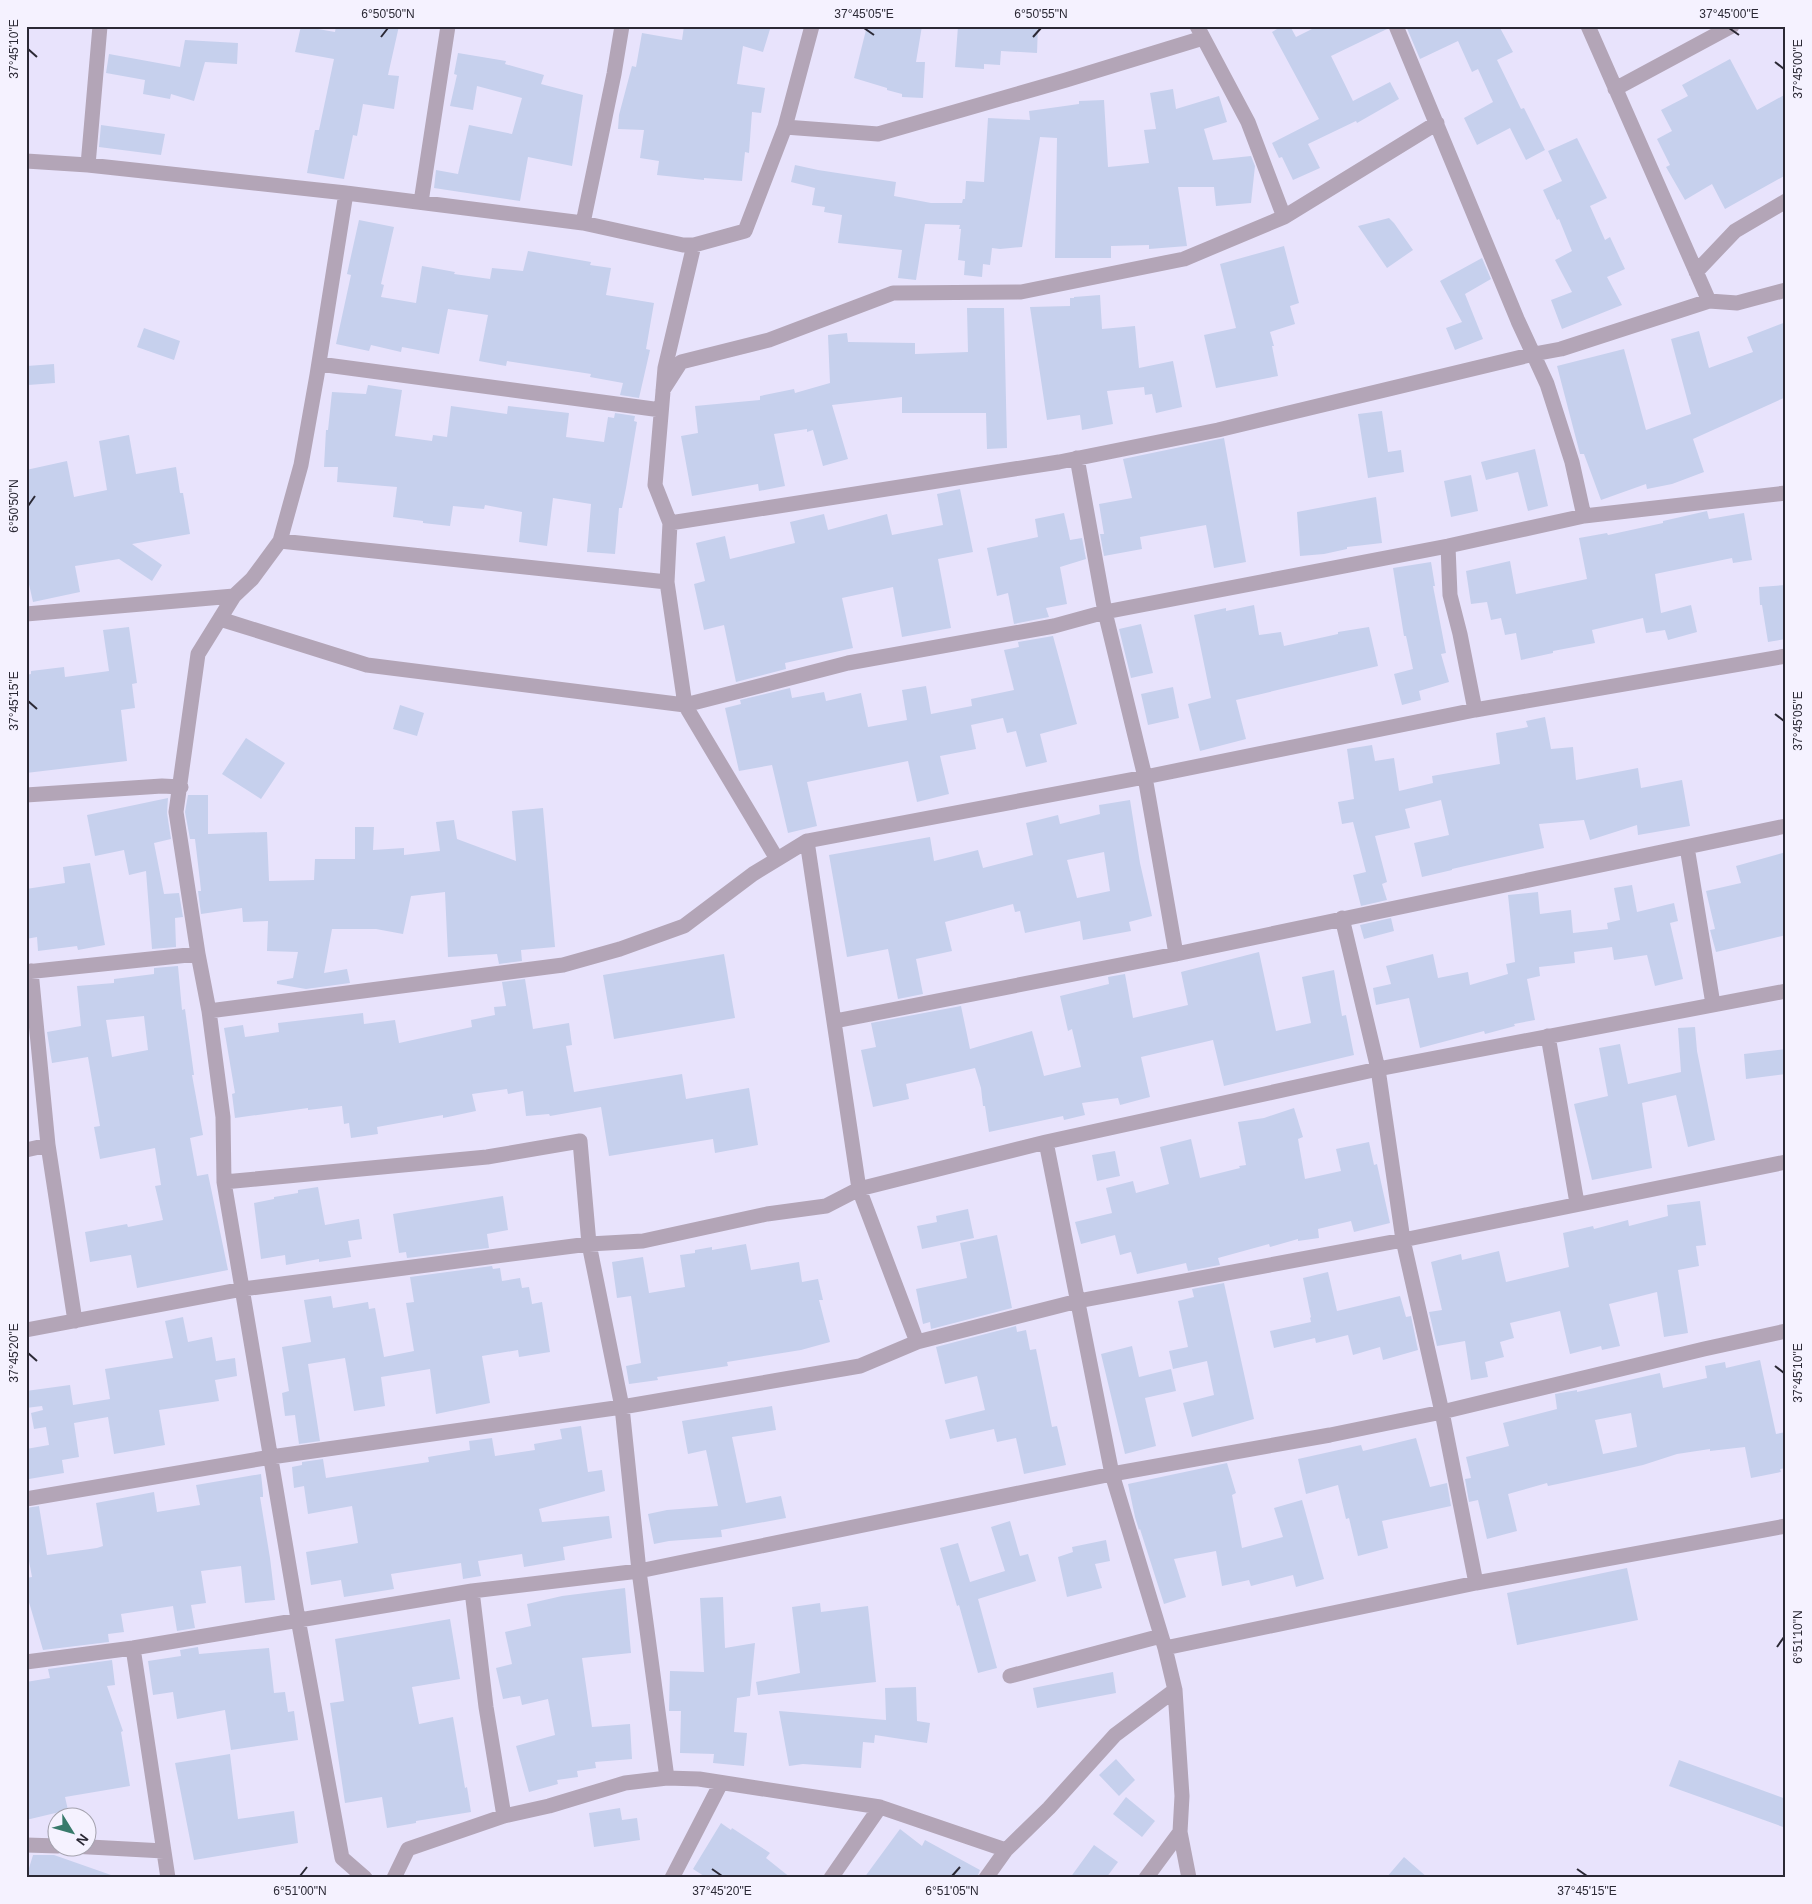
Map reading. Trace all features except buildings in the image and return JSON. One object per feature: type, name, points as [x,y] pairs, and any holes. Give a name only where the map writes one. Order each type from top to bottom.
[{"type":"street","points":[[88,165],[100,26]]},
{"type":"street","points":[[421,202],[448,26]]},
{"type":"street","points":[[583,223],[622,26]]},
{"type":"street","points":[[26,161],[88,165],[346,192],[583,223],[683,245],[694,245],[745,231],[785,127],[812,26]]},
{"type":"street","points":[[1396,26],[1518,321],[1547,384],[1572,462],[1584,516]]},
{"type":"street","points":[[1588,26],[1709,301]]},
{"type":"street","points":[[1615,89],[1732,26]]},
{"type":"street","points":[[785,127],[878,134],[1075,78],[1200,32],[1248,122],[1284,217]]},
{"type":"street","points":[[663,390],[682,362],[769,340],[893,293],[1021,292],[1184,259],[1284,217],[1437,123]]},
{"type":"street","points":[[346,192],[301,465],[280,542],[252,579],[234,596],[198,654],[181,787],[176,812],[198,954],[209,1011],[223,1117],[224,1182],[298,1619],[342,1858],[365,1878]]},
{"type":"street","points":[[1696,272],[1735,231],[1786,201]]},
{"type":"street","points":[[694,245],[665,368],[655,485],[670,523],[668,582],[685,705],[777,859]]},
{"type":"street","points":[[670,523],[1077,458],[1218,430],[1561,349],[1709,301],[1737,303],[1786,290]]},
{"type":"street","points":[[319,364],[661,410]]},
{"type":"street","points":[[1077,458],[1105,612],[1145,777],[1176,954]]},
{"type":"street","points":[[220,619],[367,665],[685,705],[848,663],[1054,626],[1105,612],[1448,546],[1584,516],[1786,492]]},
{"type":"street","points":[[280,542],[668,582]]},
{"type":"street","points":[[1448,546],[1450,595],[1475,710]]},
{"type":"street","points":[[26,614],[234,596]]},
{"type":"street","points":[[209,1011],[563,965],[620,949],[684,926],[720,898],[808,840],[1145,777],[1475,710],[1786,656]]},
{"type":"street","points":[[26,795],[162,786],[181,787]]},
{"type":"street","points":[[835,1021],[1176,954],[1786,826]]},
{"type":"street","points":[[808,840],[859,1188],[917,1342]]},
{"type":"street","points":[[1687,847],[1713,1004]]},
{"type":"street","points":[[1342,918],[1378,1069],[1403,1240],[1442,1412],[1476,1584]]},
{"type":"street","points":[[74,1321],[48,1145],[29,972],[198,954]]},
{"type":"street","points":[[26,1330],[243,1290],[589,1244],[643,1241],[767,1214],[826,1206],[859,1188],[1046,1142],[1378,1069],[1786,991]]},
{"type":"street","points":[[1548,1036],[1578,1203]]},
{"type":"street","points":[[224,1182],[487,1158],[580,1141],[589,1244],[622,1407],[639,1571],[667,1778]]},
{"type":"street","points":[[1046,1142],[1112,1474],[1163,1642],[1175,1690],[1182,1796],[1180,1832],[1189,1878]]},
{"type":"street","points":[[26,1150],[48,1145]]},
{"type":"street","points":[[26,1499],[271,1457],[622,1407],[860,1366],[917,1342],[1078,1301],[1403,1240],[1786,1162]]},
{"type":"street","points":[[26,1662],[133,1648],[472,1591],[639,1571],[1112,1474],[1330,1435],[1442,1412],[1786,1331]]},
{"type":"street","points":[[1010,1676],[1163,1642],[1786,1526]]},
{"type":"street","points":[[472,1591],[486,1707],[504,1816]]},
{"type":"street","points":[[133,1648],[168,1878]]},
{"type":"street","points":[[986,1878],[1006,1850],[1049,1808],[1115,1735],[1175,1690]]},
{"type":"street","points":[[394,1878],[408,1849],[504,1816],[549,1806],[625,1783],[667,1778],[699,1779],[880,1807],[1006,1850]]},
{"type":"street","points":[[672,1878],[721,1783]]},
{"type":"street","points":[[831,1878],[880,1807]]},
{"type":"street","points":[[1146,1878],[1180,1832]]},
{"type":"street","points":[[26,1845],[48,1846]]},
{"type":"street","points":[[98,1847],[164,1850]]}]
